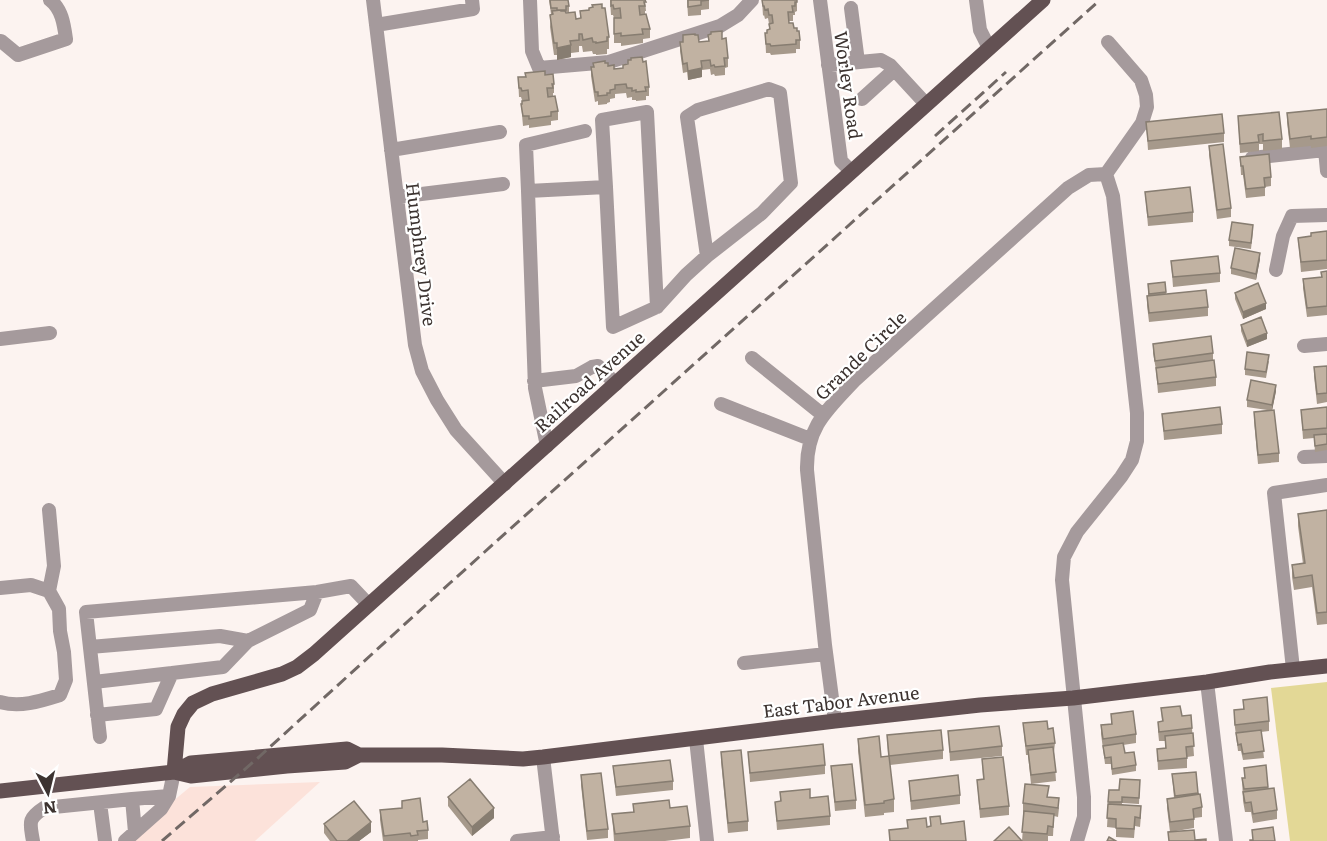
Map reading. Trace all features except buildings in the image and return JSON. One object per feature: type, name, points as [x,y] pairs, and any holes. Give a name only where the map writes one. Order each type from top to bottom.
[{"type":"main road","name":"Railroad Avenue","points":[[174,772],[178,727],[184,714],[193,704],[212,694],[282,674],[297,667],[314,654],[989,48],[1035,3]]},
{"type":"main road","name":"East Tabor Avenue","points":[[0,791],[174,772],[191,776],[345,762],[358,755],[442,755],[523,759],[835,721],[980,705],[1073,698],[1327,666]]},
{"type":"street","points":[[0,37],[18,55],[66,39],[64,21],[50,0]]},
{"type":"street","name":"Humphrey Drive","points":[[373,0],[415,345],[422,371],[456,430],[505,484]]},
{"type":"street","points":[[376,25],[473,9],[472,0]]},
{"type":"street","points":[[530,0],[532,51],[539,68],[609,62],[720,26],[738,15],[748,1]]},
{"type":"street","name":"Worley Road","points":[[820,0],[841,161],[851,171]]},
{"type":"street","points":[[976,0],[981,30],[989,48]]},
{"type":"street","points":[[851,8],[858,62]]},
{"type":"street","points":[[1077,841],[1084,817],[1084,797],[1062,580],[1064,557],[1077,532],[1132,460],[1137,441],[1137,412],[1113,196],[1106,174],[1142,123],[1147,107],[1141,80],[1108,42]]},
{"type":"street","points":[[828,65],[881,60],[890,65],[926,104]]},
{"type":"street","points":[[862,99],[894,70]]},
{"type":"street","points":[[657,307],[648,112],[602,120],[613,327],[657,307],[686,275],[762,213],[790,183],[780,93],[769,89],[698,110],[687,117],[707,256]]},
{"type":"street","points":[[547,446],[534,381],[526,146],[585,131]]},
{"type":"street","points":[[391,150],[500,132]]},
{"type":"street","points":[[1243,159],[1325,150],[1327,171]]},
{"type":"street","name":"Grande Circle","points":[[835,721],[807,470],[810,439],[823,415],[855,380],[1068,188],[1089,176],[1106,174]]},
{"type":"street","points":[[397,197],[502,184]]},
{"type":"street","points":[[528,191],[606,187]]},
{"type":"street","points":[[1276,270],[1283,236],[1293,216],[1327,215]]},
{"type":"street","points":[[0,339],[50,333]]},
{"type":"street","points":[[1304,346],[1327,344]]},
{"type":"street","points":[[752,358],[823,415]]},
{"type":"street","points":[[534,381],[576,376],[597,366],[616,384]]},
{"type":"street","points":[[721,404],[810,439]]},
{"type":"street","points":[[1304,457],[1327,456]]},
{"type":"street","points":[[1293,669],[1274,493],[1327,485]]},
{"type":"street","points":[[0,702],[9,705],[38,702],[60,694],[66,680],[58,609],[49,591],[54,566],[49,510]]},
{"type":"street","points":[[0,588],[31,585],[49,591]]},
{"type":"street","points":[[100,737],[86,612],[317,592],[351,586],[369,605]]},
{"type":"street","points":[[94,682],[223,667],[248,641],[310,610],[317,592]]},
{"type":"street","points":[[90,647],[220,636],[248,641]]},
{"type":"street","points":[[744,663],[826,654]]},
{"type":"street","points":[[97,715],[156,709],[172,673]]},
{"type":"street","points":[[1207,682],[1226,841]]},
{"type":"street","points":[[696,739],[707,841]]},
{"type":"street","points":[[517,841],[553,839],[543,757]]},
{"type":"street","points":[[130,837],[161,809],[168,796],[174,772]]},
{"type":"street","points":[[82,782],[83,804]]},
{"type":"street","points":[[33,841],[31,824],[34,815],[44,808],[168,796]]},
{"type":"street","points":[[130,837],[132,799]]},
{"type":"street","points":[[100,802],[105,841]]},
{"type":"shaded area","points":[[1327,682],[1327,841],[1290,841],[1271,688]]},
{"type":"shaded area","points":[[320,782],[255,841],[125,841],[190,787]]},
{"type":"railway","points":[[162,841],[259,757],[1100,0]]},
{"type":"railway","points":[[935,136],[1006,72]]}]
